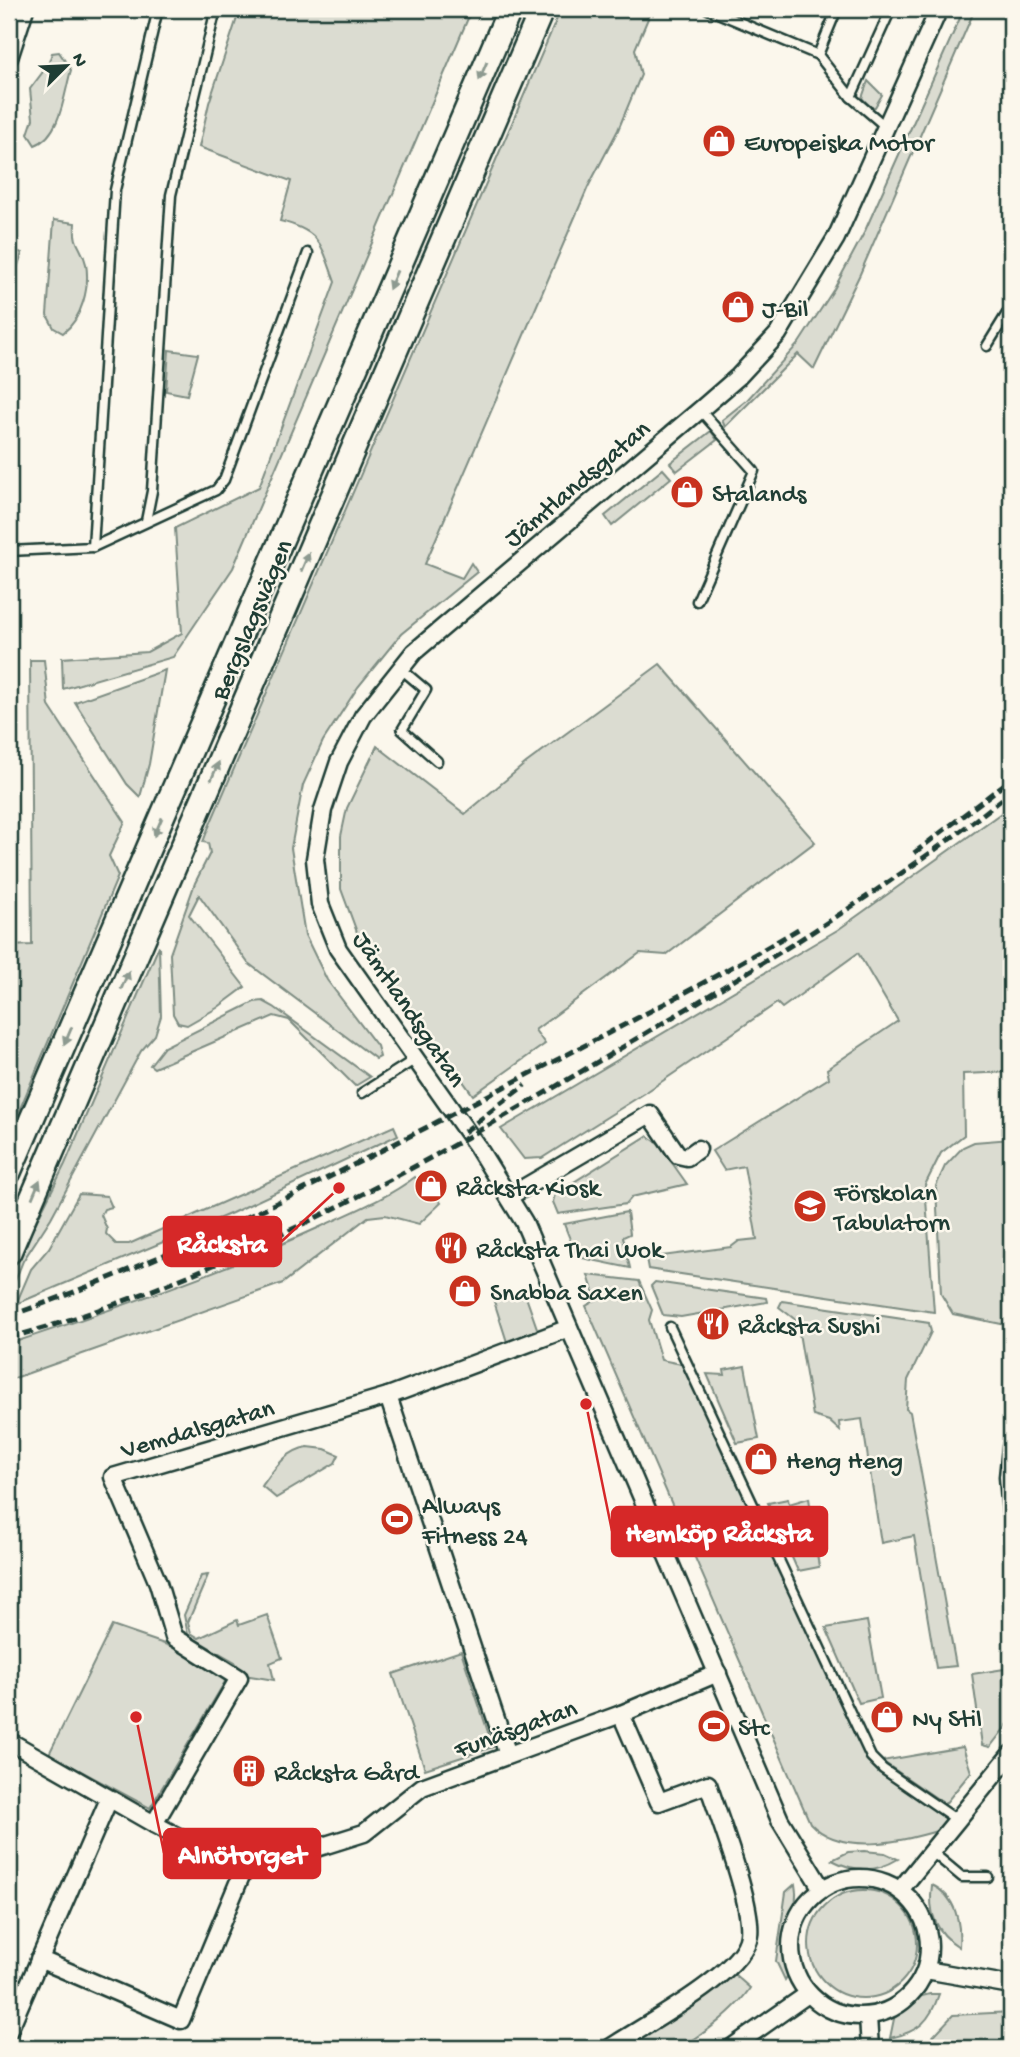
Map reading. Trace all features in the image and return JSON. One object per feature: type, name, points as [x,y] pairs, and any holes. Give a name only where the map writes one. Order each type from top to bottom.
[{"type":"main road","name":"Bergslagsvägen","points":[[9,1172],[510,9]]},
{"type":"main road","name":"Bergslagsvägen","points":[[9,1252],[542,9]]},
{"type":"street","points":[[9,58],[25,9]]},
{"type":"street","name":"Jämtlandsgatan","points":[[822,1889],[780,1820],[510,1196],[338,949],[320,904],[315,859],[323,810],[339,762],[363,716],[400,668],[486,589],[701,410],[738,377],[778,334],[830,249],[939,9]]},
{"type":"street","points":[[510,1196],[650,1114],[678,1155],[687,1157],[698,1149]]},
{"type":"street","name":"Vemdalsgatan","points":[[154,1824],[239,1678],[174,1637],[158,1583],[113,1477],[388,1396],[569,1328]]},
{"type":"street","points":[[388,1396],[508,1755]]},
{"type":"street","points":[[1011,1447],[1008,1477],[1011,1513]]},
{"type":"street","name":"Funäsgatan","points":[[243,1871],[364,1833],[422,1787],[621,1714],[718,1673]]},
{"type":"street","points":[[610,2048],[737,1962],[749,1937],[749,1913],[708,1784],[659,1802],[621,1714]]},
{"type":"street","points":[[9,1741],[109,1799],[243,1871],[181,2021],[39,1959]]},
{"type":"street","points":[[900,1890],[1011,1754]]},
{"type":"street","points":[[9,2030],[109,1799]]},
{"type":"street","points":[[851,1878],[871,1878],[900,1890],[915,1904],[927,1926],[930,1947],[926,1970],[916,1989],[903,2003],[887,2012],[867,2017],[845,2016],[826,2008],[808,1994],[793,1968],[790,1944],[794,1924],[806,1902],[822,1889],[851,1878]]},
{"type":"street","points":[[926,1970],[1011,1985]]},
{"type":"street","points":[[731,2048],[808,1994]]},
{"type":"street","points":[[867,2017],[870,2048]]},
{"type":"lane","points":[[93,547],[115,190],[158,9]]},
{"type":"lane","points":[[146,521],[152,491],[171,195],[216,9]]},
{"type":"lane","points":[[708,9],[818,55],[851,97],[886,127]]},
{"type":"lane","points":[[818,55],[837,9]]},
{"type":"lane","points":[[851,97],[891,9]]},
{"type":"lane","points":[[9,551],[93,547],[216,490],[224,480],[308,253]]},
{"type":"lane","points":[[988,346],[1011,307]]},
{"type":"lane","points":[[696,601],[754,471],[701,410]]},
{"type":"lane","points":[[400,668],[426,690],[402,730],[437,761]]},
{"type":"lane","points":[[362,1093],[414,1060]]},
{"type":"lane","points":[[670,1327],[871,1757],[883,1769],[957,1820]]},
{"type":"lane","points":[[932,1852],[962,1877],[988,1877]]},
{"type":"shaded area","points":[[240,9],[472,9],[233,568],[173,657],[63,689],[62,658],[147,652],[182,633],[175,528],[259,487],[335,282],[318,241],[304,229],[280,221],[291,181],[199,147],[209,103]]},
{"type":"shaded area","points":[[561,9],[652,9],[635,49],[641,75],[618,130],[588,187],[425,564],[462,578],[471,563],[477,572],[401,634],[358,687],[323,741],[303,785],[291,848],[305,935],[327,980],[377,1046],[380,1057],[376,1059],[248,963],[199,895],[189,915],[245,987],[217,1008],[187,1025],[178,1023],[173,1014],[170,954],[195,883],[210,853],[208,843],[203,842]]},
{"type":"shaded area","points":[[964,9],[975,9],[860,274],[814,369],[798,354],[725,427],[722,420],[747,400],[799,343],[834,289],[864,233]]},
{"type":"shaded area","points":[[59,52],[71,70],[63,102],[51,132],[35,145],[28,134],[33,119],[30,89],[48,65],[52,53]]},
{"type":"shaded area","points":[[868,81],[882,95],[875,107],[870,107],[862,98]]},
{"type":"shaded area","points":[[54,220],[75,223],[75,237],[87,273],[80,311],[63,333],[54,328],[47,315]]},
{"type":"shaded area","points":[[9,248],[22,253],[9,293]]},
{"type":"shaded area","points":[[169,350],[198,354],[187,395],[166,391]]},
{"type":"shaded area","points":[[711,431],[717,440],[677,471],[670,463]]},
{"type":"shaded area","points":[[663,469],[671,478],[612,526],[605,516]]},
{"type":"shaded area","points":[[30,660],[44,660],[49,706],[125,822],[109,856],[118,876],[9,1135],[9,946],[32,945]]},
{"type":"shaded area","points":[[660,664],[815,842],[666,955],[640,953],[535,1030],[545,1044],[473,1095],[358,935],[341,889],[341,836],[347,808],[377,746],[465,814],[526,763]]},
{"type":"shaded area","points":[[165,670],[149,764],[140,797],[127,784],[75,702]]},
{"type":"shaded area","points":[[1011,806],[1011,1072],[963,1074],[964,1135],[941,1153],[925,1185],[934,1312],[648,1269],[646,1258],[731,1247],[739,1241],[757,1239],[744,1166],[724,1170],[712,1151],[829,1078],[827,1069],[898,1021],[858,953],[782,1008],[777,1003],[645,1093],[542,1158],[524,1159],[501,1129],[839,929]]},
{"type":"shaded area","points":[[159,946],[161,1016],[155,1035],[141,1051],[51,1218],[23,1261],[9,1296],[9,1276],[65,1164]]},
{"type":"shaded area","points":[[263,1001],[370,1077],[355,1086],[289,1020],[274,1016],[154,1068],[150,1065],[164,1047],[254,1002]]},
{"type":"shaded area","points":[[394,1126],[398,1135],[232,1213],[16,1304],[31,1269],[49,1248],[79,1194],[107,1196],[112,1207],[104,1209],[101,1215],[107,1229],[106,1234],[116,1244],[129,1244]]},
{"type":"shaded area","points":[[647,1136],[658,1143],[687,1184],[632,1197],[626,1204],[558,1214],[553,1202],[555,1194]]},
{"type":"shaded area","points":[[1011,1139],[1011,1326],[953,1314],[941,1294],[936,1186],[945,1166],[963,1147],[974,1142]]},
{"type":"shaded area","points":[[415,1177],[429,1195],[433,1192],[441,1203],[419,1224],[385,1215],[368,1217],[283,1283],[9,1380],[9,1344],[244,1260],[369,1205]]},
{"type":"shaded area","points":[[627,1212],[630,1234],[623,1237],[630,1268],[577,1257],[564,1224]]},
{"type":"shaded area","points":[[588,1275],[639,1281],[652,1310],[649,1320],[661,1360],[686,1365],[871,1757],[949,1814],[940,1830],[890,1842],[854,1843],[838,1840],[810,1823],[586,1306],[596,1300]]},
{"type":"shaded area","points":[[655,1282],[766,1298],[767,1302],[681,1317],[663,1315],[651,1286]]},
{"type":"shaded area","points":[[525,1294],[538,1331],[507,1342],[493,1298]]},
{"type":"shaded area","points":[[782,1301],[929,1323],[931,1332],[908,1380],[906,1409],[910,1412],[956,1666],[936,1668],[914,1536],[881,1543],[862,1419],[839,1422],[840,1431],[829,1421],[813,1416],[797,1321],[779,1307]]},
{"type":"shaded area","points":[[745,1366],[759,1439],[737,1443],[707,1374],[725,1375],[724,1370]]},
{"type":"shaded area","points":[[308,1447],[325,1449],[339,1455],[335,1463],[276,1498],[262,1486],[287,1456]]},
{"type":"shaded area","points":[[809,1498],[819,1567],[798,1571],[768,1503],[788,1499],[789,1504]]},
{"type":"shaded area","points":[[208,1575],[188,1622],[191,1633],[199,1638],[237,1620],[239,1625],[267,1615],[282,1658],[270,1663],[274,1680],[244,1675],[235,1662],[188,1635],[184,1615],[201,1576]]},
{"type":"shaded area","points":[[867,1621],[881,1698],[859,1703],[826,1628]]},
{"type":"shaded area","points":[[112,1626],[176,1648],[226,1680],[150,1808],[49,1754]]},
{"type":"shaded area","points":[[461,1651],[493,1747],[425,1769],[393,1674]]},
{"type":"shaded area","points":[[1011,1668],[1011,1720],[990,1747],[982,1745],[972,1674]]},
{"type":"shaded area","points":[[963,1747],[971,1772],[945,1804],[882,1761]]},
{"type":"shaded area","points":[[848,1852],[885,1853],[898,1859],[873,1869],[857,1869],[832,1860]]},
{"type":"shaded area","points":[[795,1884],[796,1900],[787,1944],[790,1972],[785,1980],[776,1961],[786,1892]]},
{"type":"shaded area","points":[[932,1885],[952,1903],[958,1920],[959,1947],[944,1935],[935,1921],[931,1904]]},
{"type":"shaded area","points":[[863,1890],[884,1894],[901,1906],[913,1923],[917,1944],[913,1965],[901,1982],[884,1994],[863,1998],[842,1994],[825,1982],[813,1965],[809,1944],[813,1923],[825,1906],[842,1894]]},
{"type":"shaded area","points":[[734,1974],[750,1988],[728,2013],[708,2030],[674,2049],[629,2048]]},
{"type":"shaded area","points":[[939,1994],[927,2019],[908,2033],[890,2038],[895,2014],[918,1997]]},
{"type":"shaded area","points":[[1011,2012],[1011,2048],[922,2048],[953,2015]]},
{"type":"railway","points":[[914,853],[1011,779]]},
{"type":"railway","points":[[9,1338],[174,1282],[332,1210],[410,1169],[486,1127],[780,952],[875,891],[1011,792]]},
{"type":"railway","points":[[9,1316],[70,1294],[248,1217],[641,1016],[800,928]]},
{"type":"railway","points":[[464,1132],[525,1085]]},
{"type":"place","name":"Europeiska Motor","points":[[719,141]]},
{"type":"place","name":"J-Bil","points":[[738,307]]},
{"type":"place","name":"Stalands","points":[[687,492]]},
{"type":"place","name":"Råcksta Kiosk","points":[[431,1186]]},
{"type":"place","name":"Råcksta","points":[[339,1188]]},
{"type":"place","name":"Förskolan Tabulatorn","points":[[810,1206]]},
{"type":"place","name":"Råcksta Thai Wok","points":[[451,1248]]},
{"type":"place","name":"Snabba Saxen","points":[[465,1291]]},
{"type":"place","name":"Råcksta Sushi","points":[[713,1324]]},
{"type":"place","name":"Hemköp Råcksta","points":[[586,1404]]},
{"type":"place","name":"Heng Heng","points":[[761,1459]]},
{"type":"place","name":"Always Fitness 24","points":[[397,1519]]},
{"type":"place","name":"Alnötorget","points":[[136,1717]]},
{"type":"place","name":"Ny Stil","points":[[887,1717]]},
{"type":"place","name":"Stc","points":[[714,1726]]},
{"type":"place","name":"Råcksta Gård","points":[[249,1771]]}]
